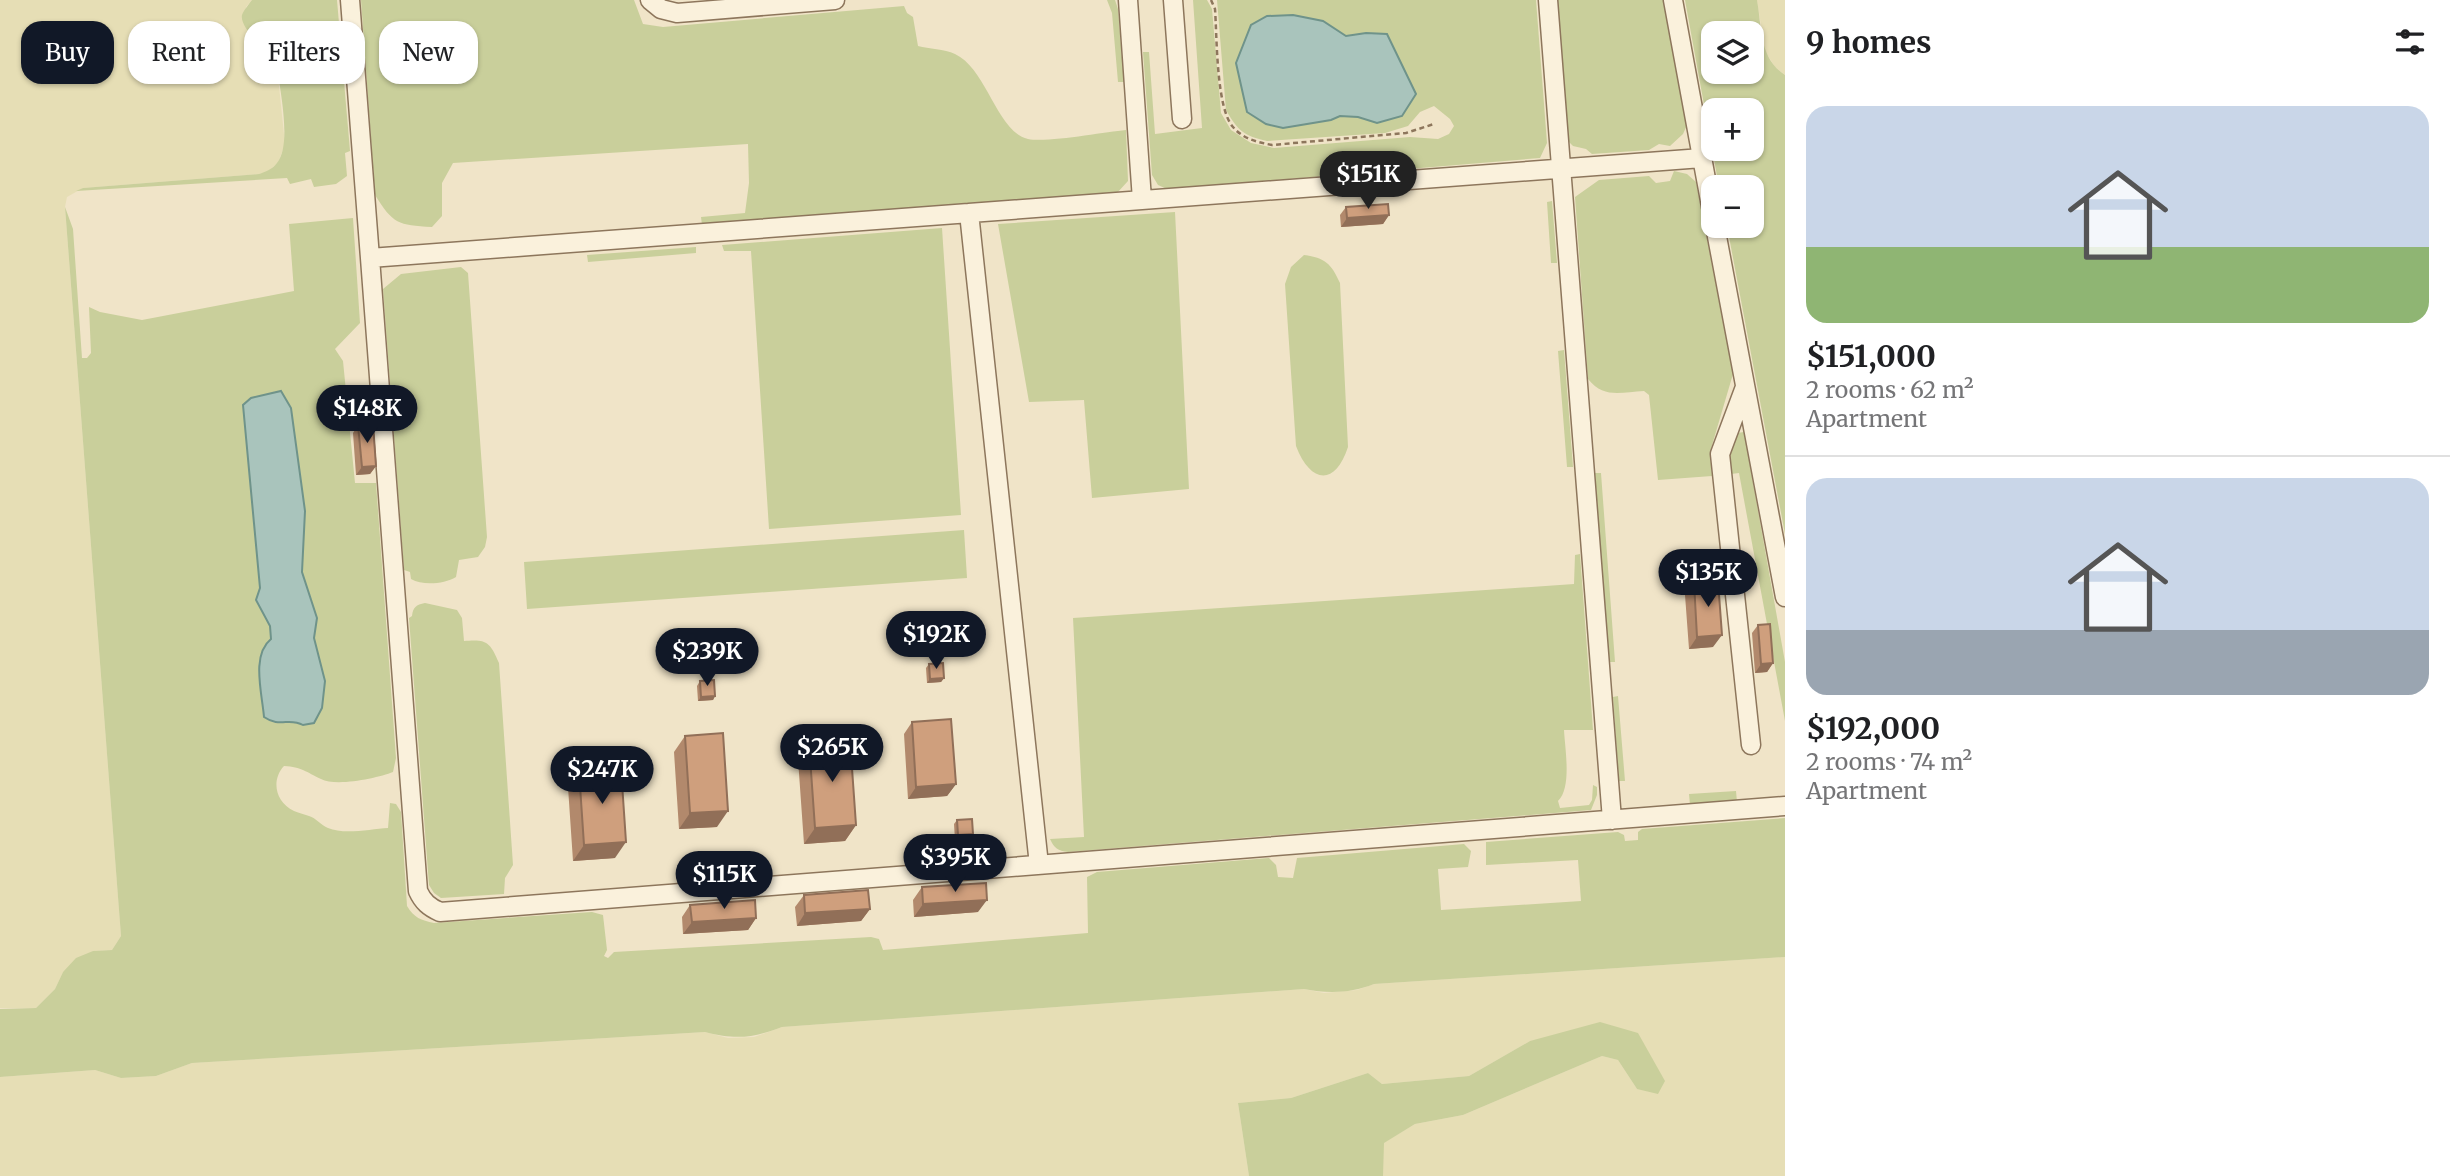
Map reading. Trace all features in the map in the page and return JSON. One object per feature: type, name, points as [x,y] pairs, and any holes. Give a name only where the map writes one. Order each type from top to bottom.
[{"type":"lane","points":[[350,0],[418,891],[431,908],[440,912],[1785,807]]},
{"type":"lane","points":[[650,0],[661,9],[677,13],[835,0]]},
{"type":"lane","points":[[1128,0],[1142,200]]},
{"type":"lane","points":[[1173,0],[1182,119]]},
{"type":"lane","points":[[1549,0],[1612,820]]},
{"type":"lane","points":[[1672,0],[1701,153]]},
{"type":"lane","points":[[370,258],[1701,158]]},
{"type":"lane","points":[[969,213],[1039,865]]},
{"type":"lane","points":[[1717,238],[1785,597]]},
{"type":"lane","points":[[1745,387],[1720,454],[1751,745]]},
{"type":"path","points":[[1211,0],[1215,9],[1223,111],[1233,128],[1251,141],[1272,145],[1393,135],[1434,124]]},
{"type":"shaded area","points":[[0,0],[252,0],[246,7],[252,21],[244,21],[244,84],[279,84],[285,144],[278,163],[267,172],[259,174],[83,188],[67,197],[65,207],[121,936],[112,950],[93,951],[63,972],[55,989],[36,1008],[0,1008]]},
{"type":"shaded area","points":[[1757,0],[1785,0],[1785,75],[1775,67],[1765,51],[1764,21],[1760,21]]},
{"type":"shaded area","points":[[1785,957],[1785,1176],[1383,1176],[1383,1143],[1415,1124],[1463,1115],[1602,1056],[1618,1060],[1637,1089],[1638,1033],[1530,1041],[1469,1076],[1382,1084],[1368,1073],[1291,1098],[1238,1103],[1249,1176],[0,1176],[0,1077],[95,1070],[121,1078],[156,1076],[192,1063],[705,1032],[728,1038],[754,1037],[782,1027],[1304,989],[1324,993],[1357,990],[1374,984]]},
{"type":"green space","points":[[252,0],[337,0],[339,21],[244,21],[244,25],[243,13]]},
{"type":"green space","points":[[361,0],[634,0],[643,24],[663,27],[904,6],[907,13],[913,17],[918,46],[951,52],[966,62],[976,73],[1008,125],[1017,134],[1028,139],[1048,140],[1126,130],[1128,181],[1117,193],[702,225],[701,217],[745,213],[749,183],[748,144],[453,163],[442,183],[442,216],[432,227],[404,224],[387,212],[375,195],[365,21],[363,21]]},
{"type":"green space","points":[[1107,0],[1115,0],[1118,9],[1124,82],[1118,82],[1112,13]]},
{"type":"green space","points":[[1193,0],[1207,0],[1212,9],[1221,113],[1231,130],[1251,143],[1274,148],[1410,137],[1438,139],[1449,134],[1454,126],[1450,119],[1434,106],[1420,112],[1408,126],[1385,133],[1267,141],[1247,135],[1238,128],[1226,110],[1217,0],[1536,0],[1547,143],[1540,158],[1167,189],[1158,185],[1152,175],[1143,52],[1149,52],[1155,134],[1202,128]],"holes":[[[1323,21],[1346,36],[1387,34],[1416,95],[1402,116],[1377,123],[1358,117],[1340,116]]]},
{"type":"green space","points":[[1557,0],[1664,0],[1688,123],[1683,134],[1670,146],[1659,144],[1649,150],[1592,154],[1569,142]]},
{"type":"green space","points":[[1685,0],[1757,0],[1760,21],[1701,21],[1701,84],[1764,84],[1764,45],[1770,60],[1785,75],[1785,534],[1729,238],[1764,238],[1764,175],[1717,175],[1714,161],[1764,161],[1764,98],[1703,98]]},
{"type":"green space","points":[[279,84],[344,84],[350,151],[345,153],[347,176],[336,184],[314,187],[311,179],[290,184],[287,178],[76,191],[83,188],[259,174],[269,170],[281,155],[284,144]]},
{"type":"green space","points":[[1674,171],[1687,174],[1696,182],[1701,208],[1701,238],[1707,238],[1733,374],[1710,452],[1712,476],[1658,480],[1649,395],[1644,391],[1607,392],[1588,379],[1575,197],[1599,180],[1649,176],[1656,183],[1670,181]]},
{"type":"green space","points":[[1552,201],[1557,263],[1551,263],[1547,202]]},
{"type":"green space","points":[[65,207],[73,229],[82,358],[87,358],[91,353],[89,307],[100,312],[142,320],[294,291],[289,224],[353,218],[360,323],[335,349],[343,361],[355,483],[376,483],[396,758],[393,772],[346,782],[328,781],[300,769],[284,766],[276,784],[279,796],[288,807],[334,830],[388,828],[390,803],[396,804],[401,812],[407,906],[415,916],[434,923],[592,912],[603,915],[607,950],[604,956],[608,958],[614,952],[871,937],[879,939],[883,950],[1088,933],[1087,877],[1097,872],[1269,858],[1276,865],[1278,877],[1293,878],[1297,858],[1464,844],[1471,851],[1468,867],[1438,869],[1441,910],[1581,901],[1578,860],[1486,865],[1486,842],[1618,832],[1624,835],[1625,841],[1638,840],[1638,832],[1642,829],[1785,818],[1785,957],[1374,984],[1340,992],[1304,989],[782,1027],[744,1037],[705,1032],[192,1063],[156,1076],[121,1078],[95,1070],[0,1077],[0,1009],[36,1008],[55,989],[63,972],[76,958],[93,951],[112,950],[121,936]]},
{"type":"green space","points":[[1175,212],[1189,489],[1092,498],[1084,400],[1029,402],[998,224]]},
{"type":"green space","points":[[942,228],[961,515],[769,529],[751,251],[724,251],[722,245]]},
{"type":"green space","points":[[696,247],[696,253],[588,262],[587,255]]},
{"type":"green space","points":[[1304,255],[1326,263],[1340,283],[1348,447],[1336,469],[1330,474],[1322,475],[1308,467],[1296,446],[1285,284],[1291,267]]},
{"type":"green space","points":[[461,267],[468,273],[487,537],[485,547],[478,557],[459,560],[456,577],[440,583],[421,583],[411,579],[410,572],[404,570],[383,289],[401,274]]},
{"type":"green space","points":[[1564,350],[1573,467],[1567,467],[1558,351]]},
{"type":"green space","points":[[1744,432],[1785,662],[1785,721],[1739,473],[1731,474],[1729,458],[1737,433]]},
{"type":"green space","points":[[1595,473],[1601,473],[1615,662],[1609,662]]},
{"type":"green space","points":[[964,530],[967,578],[527,609],[524,562]]},
{"type":"green space","points":[[1580,554],[1593,730],[1564,730],[1566,778],[1558,801],[1560,808],[1589,805],[1593,785],[1597,787],[1597,795],[1591,810],[1068,852],[1057,848],[1050,839],[1084,837],[1073,618],[1574,584],[1575,555]]},
{"type":"green space","points":[[425,603],[457,610],[462,618],[464,641],[487,643],[499,663],[513,865],[505,878],[504,894],[441,898],[429,885],[409,618],[416,607]]},
{"type":"green space","points":[[1618,696],[1625,781],[1619,781],[1613,697]]},
{"type":"green space","points":[[1736,791],[1737,802],[1690,805],[1689,794]]},
{"type":"green space","points":[[1600,1022],[1638,1033],[1665,1081],[1658,1094],[1637,1089],[1618,1060],[1602,1056],[1463,1115],[1415,1124],[1384,1143],[1383,1176],[1249,1176],[1238,1103],[1291,1098],[1368,1073],[1382,1084],[1469,1076],[1530,1041]]},
{"type":"water","points":[[1293,15],[1323,21],[1346,36],[1387,34],[1416,94],[1402,116],[1377,123],[1358,117],[1340,116],[1283,128],[1266,124],[1247,112],[1236,63],[1251,25],[1267,16]]},
{"type":"water","points":[[281,391],[291,408],[305,511],[302,572],[317,618],[314,638],[325,681],[322,708],[314,723],[303,725],[275,722],[264,717],[259,675],[261,655],[271,639],[270,626],[256,600],[260,588],[243,405],[251,398]]},
{"type":"building","points":[[1388,204],[1389,215],[1347,218],[1346,207]]},
{"type":"building","points":[[373,424],[376,466],[362,467],[358,425]]},
{"type":"building","points":[[1718,581],[1722,635],[1697,637],[1694,582]]},
{"type":"building","points":[[1770,624],[1773,663],[1761,664],[1758,625]]},
{"type":"building","points":[[943,663],[944,678],[930,679],[929,664]]},
{"type":"building","points":[[714,680],[715,696],[701,697],[700,681]]},
{"type":"building","points":[[951,719],[956,784],[916,787],[912,722]]},
{"type":"building","points":[[723,733],[728,811],[690,813],[685,736]]},
{"type":"building","points":[[850,740],[856,825],[815,828],[809,743]]},
{"type":"building","points":[[621,768],[626,842],[584,845],[579,771]]},
{"type":"building","points":[[972,819],[973,834],[958,835],[957,820]]},
{"type":"building","points":[[986,883],[987,900],[923,904],[922,887]]},
{"type":"building","points":[[868,890],[870,909],[805,913],[804,895]]},
{"type":"building","points":[[755,900],[756,918],[692,922],[690,905]]}]
